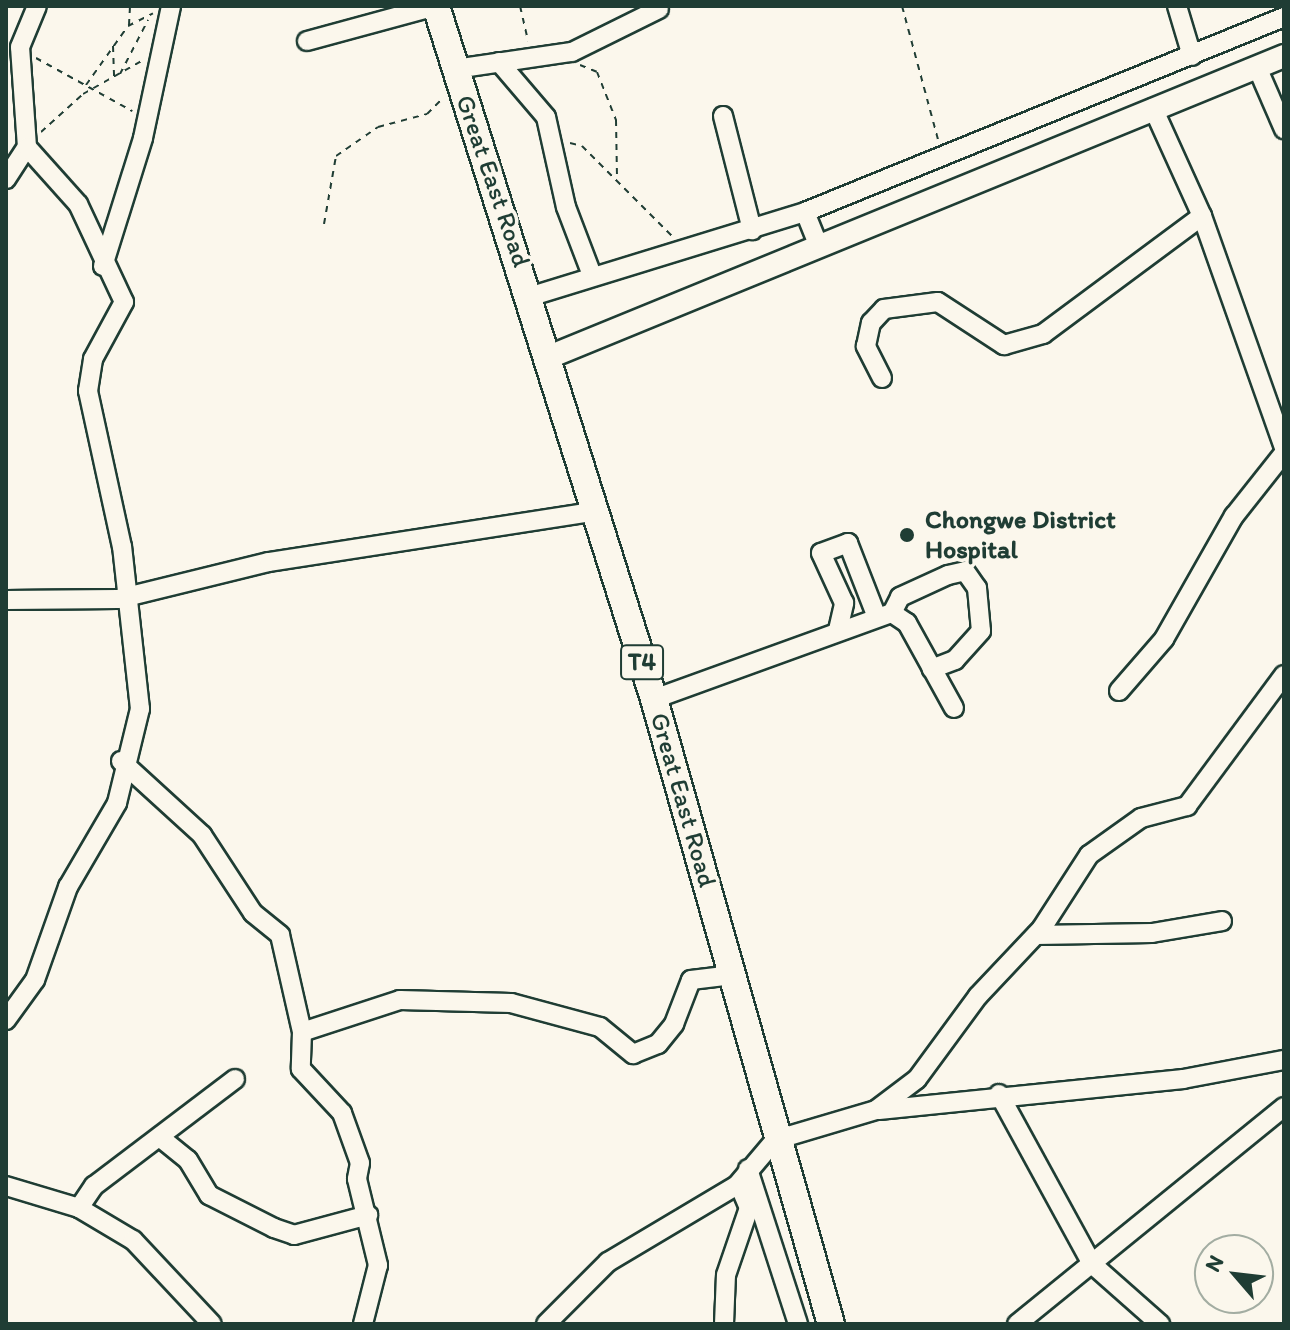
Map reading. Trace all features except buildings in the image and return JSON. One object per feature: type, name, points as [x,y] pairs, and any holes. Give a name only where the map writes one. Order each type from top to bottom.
[{"type":"highway","name":"Great East Road","points":[[436,6],[532,296],[593,512],[654,699],[733,975],[775,1140],[831,1324]]},
{"type":"main road","points":[[549,357],[1284,56]]},
{"type":"street","points":[[6,179],[27,147],[20,47],[37,6]]},
{"type":"street","points":[[103,266],[147,119],[159,49],[171,6]]},
{"type":"street","points":[[307,41],[378,14],[436,6]]},
{"type":"street","points":[[1177,6],[1192,56]]},
{"type":"street","points":[[456,73],[499,62],[552,55],[632,28],[659,9]]},
{"type":"street","points":[[532,296],[592,275],[683,251],[805,212],[940,160],[1284,17]]},
{"type":"street","points":[[6,32],[20,47]]},
{"type":"street","points":[[499,62],[528,88],[554,146],[566,207],[592,275]]},
{"type":"street","points":[[1257,67],[1284,129]]},
{"type":"street","points":[[1119,691],[1164,639],[1234,516],[1284,451],[1202,216],[1153,108]]},
{"type":"street","points":[[723,116],[752,230]]},
{"type":"street","points":[[6,1020],[35,980],[68,887],[117,803],[121,761],[140,709],[123,598],[122,547],[88,391],[93,359],[124,302],[103,266],[78,204],[27,147]]},
{"type":"street","points":[[805,212],[819,246]]},
{"type":"street","points":[[882,378],[866,346],[871,323],[884,309],[938,302],[1004,345],[1030,338],[1079,314],[1202,216]]},
{"type":"street","points":[[6,600],[123,598],[283,560],[593,512]]},
{"type":"street","points":[[844,603],[821,553],[848,543],[884,614],[907,623],[954,708]]},
{"type":"street","points":[[838,630],[857,566]]},
{"type":"street","points":[[654,699],[884,614],[900,597],[948,575],[965,571],[977,588],[981,631],[955,660],[932,669]]},
{"type":"street","points":[[876,1110],[917,1079],[978,996],[1036,935],[1071,876],[1108,836],[1187,806],[1284,675]]},
{"type":"street","points":[[121,761],[202,835],[253,913],[280,935],[302,1032],[301,1069],[342,1113],[368,1215],[378,1265],[363,1324]]},
{"type":"street","points":[[1036,935],[1152,933],[1222,921]]},
{"type":"street","points":[[302,1032],[400,1000],[511,1003],[600,1027],[633,1054],[658,1044],[674,1024],[691,980],[733,975]]},
{"type":"street","points":[[546,1324],[608,1262],[737,1185],[775,1140],[876,1110],[999,1094],[1183,1079],[1284,1060]]},
{"type":"street","points":[[79,1208],[94,1186],[162,1139],[235,1079]]},
{"type":"street","points":[[999,1094],[1092,1264],[1160,1324]]},
{"type":"street","points":[[1017,1324],[1284,1107]]},
{"type":"street","points":[[1258,1129],[1284,1129]]},
{"type":"street","points":[[162,1139],[188,1160],[209,1195],[274,1228],[294,1235],[368,1215]]},
{"type":"street","points":[[748,1169],[798,1324]]},
{"type":"street","points":[[724,1324],[726,1275],[749,1208],[737,1185]]},
{"type":"street","points":[[6,1186],[79,1208],[159,1261],[212,1324]]},
{"type":"path","points":[[86,86],[128,26],[130,6]]},
{"type":"path","points":[[120,75],[158,6]]},
{"type":"path","points":[[520,6],[532,58]]},
{"type":"path","points":[[902,6],[901,24],[936,121],[940,160]]},
{"type":"path","points":[[128,26],[148,20]]},
{"type":"path","points":[[113,45],[114,78]]},
{"type":"path","points":[[20,47],[147,119]]},
{"type":"path","points":[[27,147],[91,90],[159,49]]},
{"type":"path","points":[[552,55],[597,72],[616,120],[617,181]]},
{"type":"path","points":[[324,224],[336,156],[378,127],[437,108],[456,73]]},
{"type":"path","points":[[554,146],[582,146],[683,251]]},
{"type":"place","name":"Chongwe District Hospital","points":[[907,535]]}]
